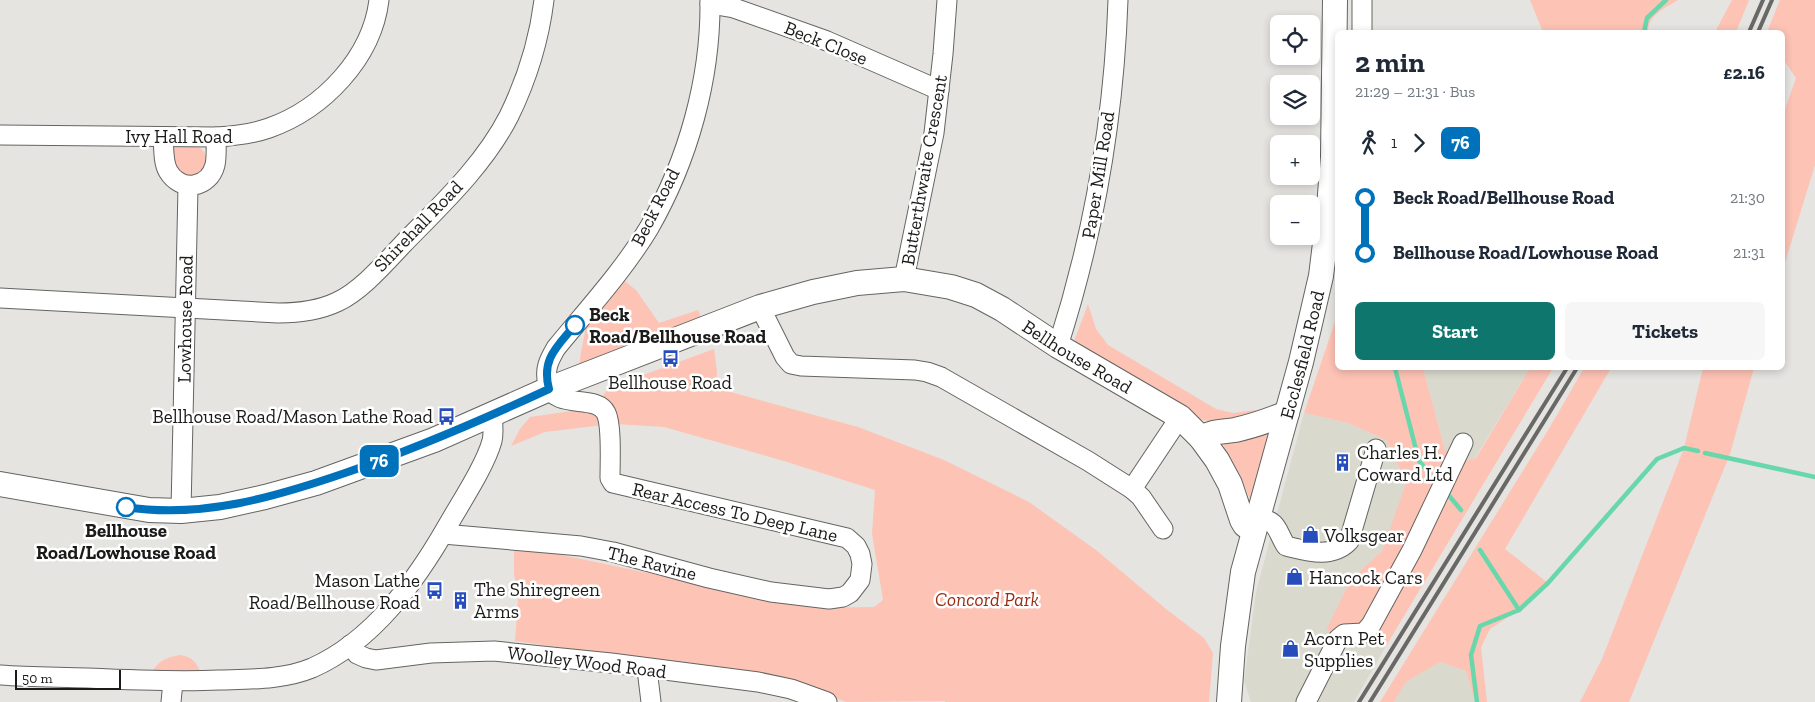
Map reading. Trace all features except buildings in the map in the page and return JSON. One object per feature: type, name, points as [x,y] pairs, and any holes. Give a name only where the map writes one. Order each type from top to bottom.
[{"type":"main road","name":"Ecclesfield Road","points":[[1335,0],[1335,30]]},
{"type":"main road","name":"Ecclesfield Road","points":[[1231,701],[1236,617],[1243,572],[1287,413],[1321,276],[1335,133]]},
{"type":"main road","name":"Bellhouse Road","points":[[0,484],[149,510],[181,511],[220,507],[273,496],[368,465],[434,440],[549,389],[760,307],[813,292],[848,285],[904,279],[951,287],[976,295],[1002,309],[1058,346],[1180,417],[1202,438],[1217,460],[1230,484],[1242,520],[1246,525],[1256,524]]},
{"type":"main road","points":[[1202,438],[1216,432],[1259,424],[1287,413]]},
{"type":"street","name":"Ivy Hall Road","points":[[0,135],[216,137],[242,135],[270,128],[316,103],[349,70],[363,50],[373,28],[379,0]]},
{"type":"street","name":"Shirehall Road","points":[[0,298],[185,309],[301,313],[338,302],[355,290],[391,256],[474,168],[492,143],[508,118],[533,57],[541,25],[544,0]]},
{"type":"street","name":"Butterthwaite Crescent","points":[[904,279],[930,152],[939,90],[947,0]]},
{"type":"street","name":"Paper Mill Road","points":[[1058,346],[1075,293],[1091,226],[1109,112],[1117,32],[1118,0]]},
{"type":"street","points":[[1362,0],[1362,30]]},
{"type":"street","name":"Beck Close","points":[[710,2],[734,8],[827,41],[939,90]]},
{"type":"street","name":"Beck Road","points":[[549,389],[546,378],[547,364],[556,348],[627,261],[649,228],[670,186],[701,95],[707,62],[710,2]]},
{"type":"street","points":[[164,137],[164,158],[167,170],[179,183],[188,186],[203,182],[211,173],[215,164],[216,137]]},
{"type":"street","name":"Lowhouse Road","points":[[181,511],[188,186]]},
{"type":"street","points":[[760,307],[785,357],[791,364],[801,366],[898,368],[928,372],[941,377],[1088,461],[1141,496],[1163,529]]},
{"type":"street","name":"Rear Access To Deep Lane","points":[[549,389],[557,397],[597,405],[605,411],[609,421],[610,478],[613,483],[847,538],[856,546],[860,554],[861,573],[860,580],[856,586]]},
{"type":"street","points":[[0,675],[173,682],[255,679],[287,675],[311,668],[350,646],[378,620],[424,567],[485,458],[492,441],[492,415]]},
{"type":"street","points":[[1132,490],[1180,417]]},
{"type":"street","points":[[1306,702],[1338,639],[1344,634],[1364,633],[1371,625],[1412,550],[1463,443]]},
{"type":"street","points":[[1256,524],[1270,520],[1277,528],[1286,546],[1312,552],[1343,548],[1349,541],[1376,449]]},
{"type":"street","name":"The Ravine","points":[[443,534],[581,546],[613,552],[709,578],[771,592],[829,598],[843,597],[856,586]]},
{"type":"street","name":"Woolley Wood Road","points":[[350,646],[357,654],[376,660],[431,653],[494,651],[611,663],[758,682],[791,689],[827,702]]},
{"type":"street","points":[[647,669],[651,702]]},
{"type":"street","points":[[170,702],[173,682]]},
{"type":"shaded area","points":[[1424,370],[1529,370],[1475,458],[1460,462],[1445,450]]},
{"type":"shaded area","points":[[1304,413],[1348,423],[1386,440],[1406,484],[1382,551],[1351,579],[1327,629],[1386,646],[1354,702],[1251,702],[1244,681],[1256,592]]},
{"type":"shaded area","points":[[1440,662],[1466,671],[1475,702],[1394,702],[1406,682]]},
{"type":"green space","points":[[1530,0],[1678,0],[1654,17],[1648,30],[1542,30]]},
{"type":"green space","points":[[1732,0],[1749,0],[1737,30],[1716,30]]},
{"type":"green space","points":[[1780,0],[1815,0],[1815,165],[1785,262],[1785,109],[1796,78],[1785,62],[1785,30],[1768,30]]},
{"type":"green space","points":[[190,144],[202,150],[206,155],[208,163],[198,177],[187,179],[174,167],[171,154],[175,146]]},
{"type":"green space","points":[[623,280],[636,290],[659,323],[698,310],[703,323],[579,368],[586,327]]},
{"type":"green space","points":[[1088,304],[1096,329],[1108,345],[1216,409],[1233,413],[1256,410],[1260,416],[1228,426],[1200,419],[1073,344]]},
{"type":"green space","points":[[1335,322],[1335,370],[1424,370],[1445,450],[1460,462],[1476,458],[1529,370],[1552,370],[1386,646],[1326,630],[1351,579],[1382,551],[1406,483],[1386,440],[1348,423],[1304,413]]},
{"type":"green space","name":"Concord Park","points":[[714,349],[717,371],[716,388],[858,427],[944,460],[1029,502],[1096,550],[1166,609],[1204,638],[1213,653],[1209,702],[846,702],[788,680],[515,641],[518,600],[514,573],[514,545],[816,608],[874,607],[883,600],[872,534],[875,490],[784,461],[664,427],[615,424],[613,413],[603,396],[608,388]]},
{"type":"green space","points":[[1583,370],[1610,370],[1505,549],[1548,583],[1519,610],[1490,629],[1481,647],[1487,702],[1475,702],[1466,671],[1440,662],[1406,682],[1394,702],[1380,702],[1550,427]]},
{"type":"green space","points":[[1703,370],[1753,370],[1730,454],[1629,702],[1580,702],[1602,659],[1684,448]]},
{"type":"green space","points":[[586,409],[594,411],[603,425],[545,432],[511,446],[520,429],[530,417]]},
{"type":"green space","points":[[1269,431],[1271,437],[1251,502],[1240,475],[1224,447],[1225,439]]},
{"type":"green space","points":[[181,655],[193,661],[200,672],[153,670],[165,659]]},
{"type":"waterway","points":[[1644,30],[1647,18],[1666,0]]},
{"type":"waterway","points":[[1396,370],[1419,461],[1438,484]]},
{"type":"waterway","points":[[1519,610],[1548,583],[1657,459],[1684,448],[1698,451]]},
{"type":"waterway","points":[[1705,453],[1815,477]]},
{"type":"waterway","points":[[1445,491],[1461,510]]},
{"type":"waterway","points":[[1477,702],[1471,655],[1480,626],[1519,610],[1480,550]]},
{"type":"railway","points":[[1750,30],[1763,0]]},
{"type":"railway","points":[[1759,30],[1772,0]]},
{"type":"railway","points":[[1359,702],[1566,370]]},
{"type":"railway","points":[[1370,702],[1576,370]]},
{"type":"bus line","name":"76","points":[[126,507],[181,511],[235,504],[316,483],[434,440],[549,389],[546,378],[547,364],[556,348],[575,325]]},
{"type":"place","name":"Beck Road/Bellhouse Road","points":[[575,325]]},
{"type":"place","name":"Bellhouse Road","points":[[670,359]]},
{"type":"place","name":"Bellhouse Road/Mason Lathe Road","points":[[447,416]]},
{"type":"place","name":"Charles H. Coward Ltd","points":[[1343,463]]},
{"type":"place","name":"Bellhouse Road/Lowhouse Road","points":[[126,507]]},
{"type":"place","name":"Volksgear","points":[[1310,535]]},
{"type":"place","name":"Hancock Cars","points":[[1295,577]]},
{"type":"place","name":"Mason Lathe Road/Bellhouse Road","points":[[434,591]]},
{"type":"place","name":"The Shiregreen Arms","points":[[460,600]]},
{"type":"place","name":"Acorn Pet Supplies","points":[[1290,649]]}]
